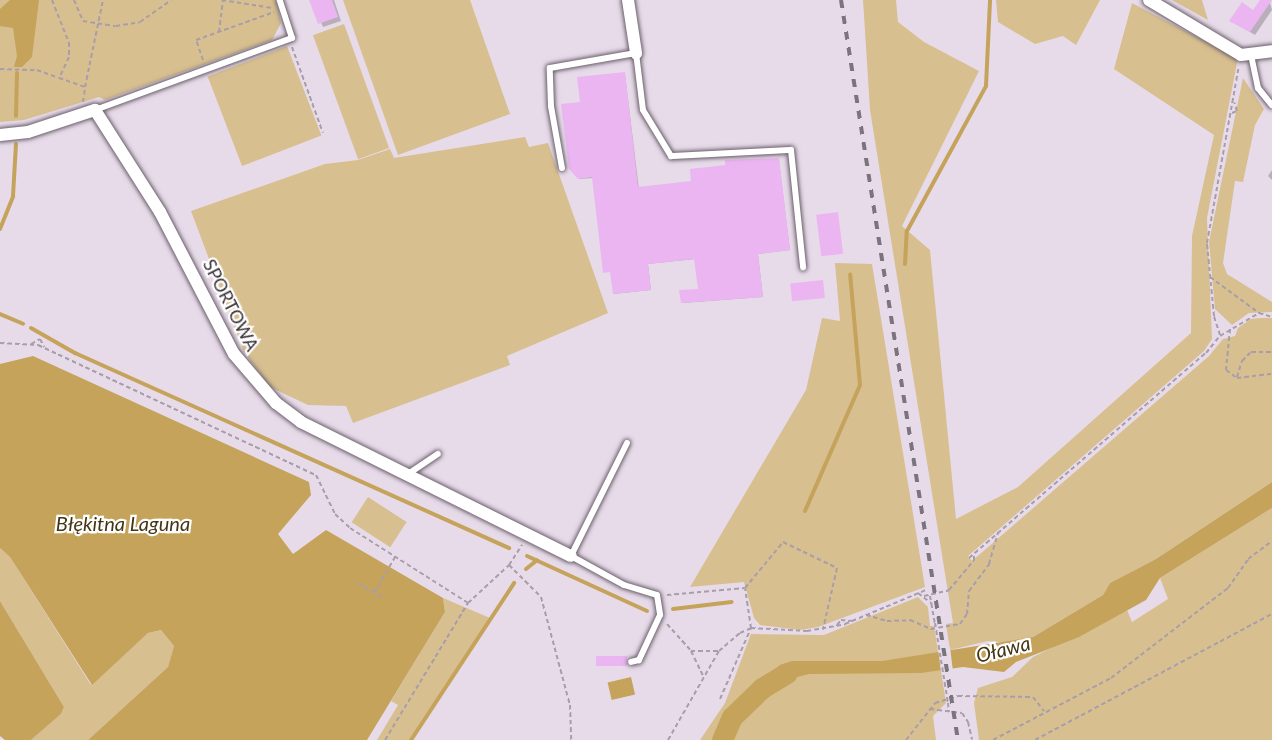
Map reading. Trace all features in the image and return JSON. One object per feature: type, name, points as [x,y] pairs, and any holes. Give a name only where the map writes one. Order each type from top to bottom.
[{"type":"street","points":[[628,0],[636,53]]},
{"type":"street","points":[[1149,0],[1246,55],[1272,51]]},
{"type":"street","points":[[0,135],[28,132],[95,110]]},
{"type":"street","name":"SPORTOWA","points":[[95,110],[160,212],[246,372],[276,403],[301,422],[571,556]]},
{"type":"lane","points":[[95,110],[289,39],[280,0]]},
{"type":"lane","points":[[562,168],[551,106],[550,68],[636,53],[643,110],[671,156],[791,150],[803,267]]},
{"type":"lane","points":[[1246,55],[1258,88],[1272,105]]},
{"type":"lane","points":[[627,443],[571,556],[624,585],[657,595],[660,615],[639,660],[631,662]]},
{"type":"lane","points":[[408,474],[438,454]]},
{"type":"path","points":[[52,0],[69,43],[69,57],[60,78]]},
{"type":"path","points":[[74,0],[83,21],[98,26],[140,22],[171,0]]},
{"type":"path","points":[[0,69],[37,70],[85,87],[103,0]]},
{"type":"path","points":[[219,32],[223,0],[282,9]]},
{"type":"path","points":[[207,69],[196,40],[282,9]]},
{"type":"path","points":[[289,39],[323,133]]},
{"type":"path","points":[[1220,336],[1209,277],[1210,213],[1246,55]]},
{"type":"path","points":[[1209,277],[1259,313],[1272,317]]},
{"type":"path","points":[[969,558],[1206,353],[1220,336],[1259,313]]},
{"type":"path","points":[[1230,329],[1226,370],[1236,378],[1272,374]]},
{"type":"path","points":[[31,344],[39,339],[44,347]]},
{"type":"path","points":[[0,343],[31,344],[44,347],[316,475],[335,514],[395,557],[468,603]]},
{"type":"path","points":[[1236,378],[1242,362],[1251,352],[1272,352]]},
{"type":"path","points":[[866,615],[887,621],[910,620],[932,629],[960,624],[967,614],[969,591],[989,564],[998,532]]},
{"type":"path","points":[[993,740],[1111,678],[1180,622],[1228,588],[1248,559],[1272,541]]},
{"type":"path","points":[[657,595],[744,588],[783,542],[837,568],[823,629]]},
{"type":"path","points":[[385,740],[468,603],[508,565],[520,548]]},
{"type":"path","points":[[924,596],[949,590],[974,560],[974,554]]},
{"type":"path","points":[[374,593],[395,557]]},
{"type":"path","points":[[508,565],[541,597],[570,705],[571,740]]},
{"type":"path","points":[[358,583],[383,598]]},
{"type":"path","points":[[720,699],[751,628],[744,588]]},
{"type":"path","points":[[668,740],[719,651],[730,640],[751,628],[823,629],[836,626],[926,590]]},
{"type":"path","points":[[917,592],[932,604]]},
{"type":"path","points":[[930,595],[949,712]]},
{"type":"path","points":[[1035,740],[1272,614]]},
{"type":"path","points":[[660,615],[691,651],[704,678]]},
{"type":"path","points":[[691,651],[719,651]]},
{"type":"path","points":[[906,740],[941,699],[969,695],[1033,697],[1045,712]]},
{"type":"path","points":[[930,710],[962,713],[968,722],[972,740]]},
{"type":"shaded area","points":[[0,0],[276,0],[281,23],[272,40],[105,100],[99,97],[24,120],[0,122]]},
{"type":"shaded area","points":[[343,0],[470,0],[510,114],[398,155]]},
{"type":"shaded area","points":[[863,0],[896,0],[898,22],[924,42],[979,71],[902,226],[930,250],[956,519],[1018,487],[1191,333],[1192,236],[1214,135],[1114,69],[1132,3],[1235,57],[1237,63],[1207,218],[1212,339],[1204,351],[968,556],[972,561],[1209,356],[1223,339],[1235,336],[1238,328],[1251,319],[1261,318],[1272,318],[1272,482],[1156,559],[1110,583],[1103,595],[1033,637],[1012,643],[988,641],[950,650],[946,624],[953,623],[870,110]]},
{"type":"shaded area","points":[[996,0],[1100,0],[1076,45],[1063,36],[1035,44],[998,22]]},
{"type":"shaded area","points":[[1172,0],[1202,0],[1208,20]]},
{"type":"shaded area","points":[[344,24],[389,148],[358,159],[313,35]]},
{"type":"shaded area","points":[[287,46],[321,136],[242,166],[208,76]]},
{"type":"shaded area","points":[[1243,78],[1264,109],[1255,125],[1243,182],[1235,181],[1223,263],[1227,274],[1272,302],[1272,312],[1249,313],[1232,325],[1215,309],[1209,242]]},
{"type":"shaded area","points":[[525,137],[529,147],[548,143],[608,313],[507,356],[510,365],[353,423],[346,406],[308,405],[270,387],[244,352],[191,211],[325,164],[358,160],[390,149],[394,158]]},
{"type":"shaded area","points":[[835,263],[872,264],[925,587],[818,627],[800,630],[760,625],[754,618],[744,582],[690,587],[806,390],[822,318],[840,321]]},
{"type":"shaded area","points":[[368,497],[407,522],[390,547],[352,522]]},
{"type":"shaded area","points":[[1272,508],[1272,740],[979,740],[974,703],[978,688],[1012,677],[1033,657],[1127,610],[1132,622],[1168,599],[1160,578]]},
{"type":"shaded area","points":[[0,548],[10,557],[91,685],[148,633],[161,630],[174,646],[168,667],[88,740],[31,740],[61,714],[64,707],[0,601]]},
{"type":"shaded area","points":[[918,597],[928,607],[930,626],[934,626],[946,703],[933,716],[936,740],[700,740],[725,703],[751,634],[824,635]]},
{"type":"shaded area","points":[[443,598],[490,618],[409,740],[377,740],[398,705],[391,701],[445,612]]},
{"type":"water","points":[[10,0],[39,0],[32,57],[22,67],[14,67],[17,56],[13,28],[0,26],[0,9]]},
{"type":"water","name":"Błękitna Laguna","points":[[33,356],[309,482],[311,495],[278,534],[293,554],[326,530],[443,598],[445,612],[367,740],[88,740],[168,667],[174,646],[161,630],[148,633],[92,685],[10,557],[0,548],[0,364]]},
{"type":"water","points":[[1272,482],[1272,508],[1160,578],[1146,600],[1079,637],[1016,662],[1004,672],[963,667],[921,673],[809,674],[782,681],[765,693],[758,683],[780,665],[792,661],[882,661],[1033,637],[1103,595],[1110,583],[1156,559]]},
{"type":"water","points":[[0,601],[64,707],[61,714],[31,740],[5,740],[0,736]]},
{"type":"water","points":[[631,677],[635,695],[612,700],[608,682]]},
{"type":"pier","points":[[950,647],[953,670],[941,671],[938,648]]},
{"type":"building","points":[[309,0],[332,0],[338,17],[318,24]]},
{"type":"building","points":[[1260,0],[1272,0],[1250,32],[1229,21],[1242,2],[1253,10]]},
{"type":"building","points":[[625,72],[638,187],[691,181],[690,169],[725,165],[725,160],[779,158],[790,250],[758,254],[763,297],[681,303],[679,290],[698,289],[694,259],[648,264],[651,290],[613,294],[610,272],[603,273],[592,177],[578,179],[569,169],[561,104],[580,102],[577,77]]},
{"type":"building","points":[[838,212],[843,254],[821,256],[816,215]]},
{"type":"building","points":[[823,280],[825,298],[792,301],[790,283]]},
{"type":"building","points":[[596,656],[627,656],[627,666],[596,666]]},
{"type":"waterway","points":[[905,264],[907,231],[986,86],[990,0]]},
{"type":"waterway","points":[[16,116],[17,73]]},
{"type":"waterway","points":[[0,229],[13,196],[16,144]]},
{"type":"waterway","points":[[805,511],[860,385],[850,274]]},
{"type":"waterway","points":[[0,314],[23,324]]},
{"type":"waterway","points":[[31,328],[75,353],[509,548]]},
{"type":"waterway","points":[[527,556],[647,611]]},
{"type":"waterway","points":[[526,569],[537,560]]},
{"type":"waterway","points":[[411,740],[514,583]]},
{"type":"waterway","points":[[673,609],[732,602]]},
{"type":"waterway","name":"Oława","points":[[722,740],[732,717],[762,688],[787,673]]},
{"type":"railway","points":[[841,0],[958,740]]}]
